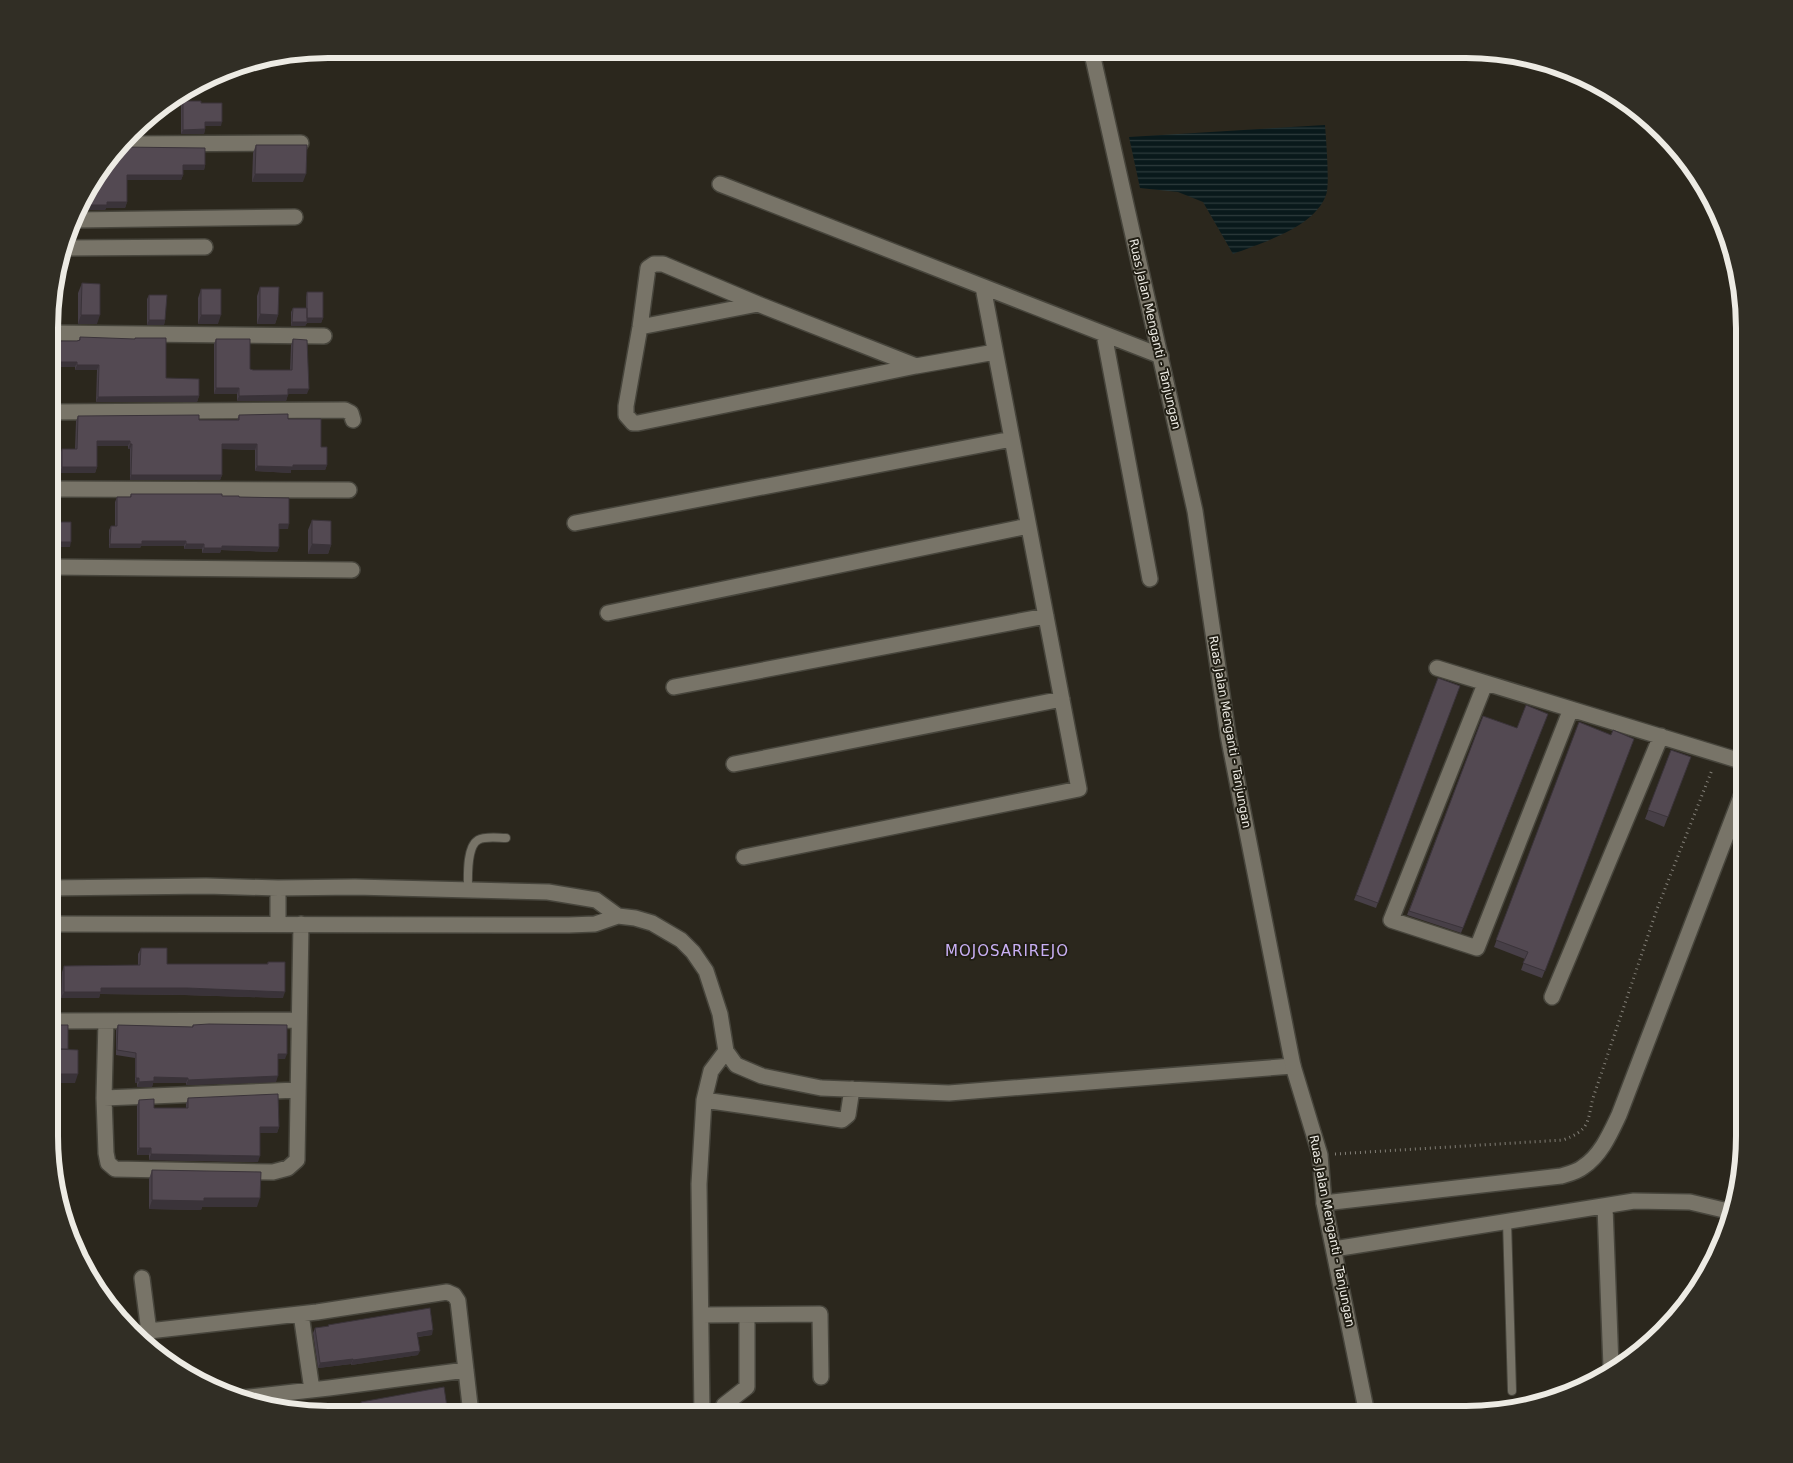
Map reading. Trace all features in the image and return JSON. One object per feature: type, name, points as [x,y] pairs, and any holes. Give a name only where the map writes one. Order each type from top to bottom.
[{"type":"street","name":"Ruas Jalan Menganti - Tanjungan","points":[[1093,58],[1195,511],[1228,735],[1293,1066],[1320,1155],[1324,1203],[1365,1406]]},
{"type":"street","points":[[129,144],[301,143]]},
{"type":"street","points":[[720,184],[1161,356]]},
{"type":"street","points":[[80,220],[295,217]]},
{"type":"street","points":[[70,248],[205,246]]},
{"type":"street","points":[[916,366],[758,304],[663,264],[654,264],[648,268],[626,415],[634,424],[916,366],[995,352]]},
{"type":"street","points":[[744,857],[1079,788],[983,287]]},
{"type":"street","points":[[640,328],[758,304]]},
{"type":"street","points":[[58,333],[324,336]]},
{"type":"street","points":[[1104,334],[1150,579]]},
{"type":"street","points":[[58,412],[345,410],[351,413],[353,420]]},
{"type":"street","points":[[575,523],[1012,439]]},
{"type":"street","points":[[58,489],[348,490]]},
{"type":"street","points":[[608,613],[1028,526]]},
{"type":"street","points":[[58,567],[352,570]]},
{"type":"street","points":[[674,687],[1046,616]]},
{"type":"street","points":[[1437,668],[1736,760]]},
{"type":"street","points":[[1486,684],[1391,920],[1477,948],[1570,709]]},
{"type":"street","points":[[734,764],[1062,699]]},
{"type":"street","points":[[1552,997],[1660,736]]},
{"type":"street","points":[[1324,1203],[1561,1176],[1582,1168],[1594,1158],[1608,1140],[1619,1115],[1736,809]]},
{"type":"street","points":[[58,888],[355,887],[548,892],[596,900],[618,916]]},
{"type":"street","points":[[278,888],[278,924]]},
{"type":"street","points":[[58,924],[594,924],[618,916],[635,918],[652,923],[681,940],[693,952],[706,971],[720,1014],[726,1051],[736,1065],[762,1076],[821,1088],[949,1093],[1293,1066]]},
{"type":"street","points":[[106,1021],[104,1098],[108,1164],[115,1169],[273,1172],[288,1168],[297,1160],[301,924]]},
{"type":"street","points":[[58,1021],[299,1020]]},
{"type":"street","points":[[702,1406],[699,1184],[704,1100],[711,1071],[726,1051]]},
{"type":"street","points":[[704,1100],[842,1120],[848,1115],[852,1089]]},
{"type":"street","points":[[104,1098],[298,1090]]},
{"type":"street","points":[[1334,1249],[1634,1201],[1690,1202],[1725,1210]]},
{"type":"street","points":[[1604,1206],[1612,1363]]},
{"type":"street","points":[[142,1278],[149,1332]]},
{"type":"street","points":[[142,1332],[301,1314],[447,1292],[454,1295],[458,1301],[470,1406]]},
{"type":"street","points":[[301,1314],[312,1390]]},
{"type":"street","points":[[724,1406],[747,1387],[747,1314]]},
{"type":"street","points":[[701,1315],[820,1314],[821,1377]]},
{"type":"street","points":[[258,1396],[466,1370]]},
{"type":"lane","points":[[468,890],[472,847],[478,840],[484,838],[506,838]]},
{"type":"lane","points":[[1507,1221],[1512,1391]]},
{"type":"path","points":[[1320,1155],[1563,1140],[1578,1135],[1586,1127],[1593,1098],[1657,909],[1718,754]]},
{"type":"shaded area","points":[[1325,125],[1328,182],[1326,195],[1320,207],[1299,225],[1272,239],[1233,254],[1203,202],[1178,192],[1140,188],[1129,137]]},
{"type":"building","points":[[183,101],[222,103],[222,122],[205,122],[205,129],[183,130]]},
{"type":"building","points":[[256,145],[307,145],[306,174],[255,174]]},
{"type":"building","points":[[126,147],[205,148],[205,165],[183,165],[183,175],[127,175],[127,202],[107,202],[107,205],[90,205],[90,199],[103,177]]},
{"type":"building","points":[[82,283],[100,284],[100,315],[81,315]]},
{"type":"building","points":[[260,287],[279,287],[278,315],[260,314]]},
{"type":"building","points":[[201,289],[221,289],[221,315],[201,315]]},
{"type":"building","points":[[307,292],[323,292],[323,318],[307,318]]},
{"type":"building","points":[[149,295],[167,295],[165,320],[149,320]]},
{"type":"building","points":[[293,308],[307,308],[307,322],[292,322]]},
{"type":"building","points":[[80,337],[166,338],[166,378],[199,379],[199,396],[98,397],[99,365],[77,365],[77,362],[58,362],[58,341],[80,340]]},
{"type":"building","points":[[216,339],[250,339],[250,369],[253,370],[292,370],[293,339],[307,340],[309,389],[288,389],[288,395],[239,396],[239,388],[216,388]]},
{"type":"building","points":[[288,414],[288,419],[321,419],[321,447],[327,447],[327,465],[293,465],[293,467],[257,466],[257,444],[222,444],[222,475],[131,475],[132,444],[130,444],[130,441],[97,441],[97,467],[62,467],[62,449],[77,449],[78,416],[199,415],[199,420],[239,420],[239,415]]},
{"type":"building","points":[[131,494],[222,494],[222,496],[289,498],[289,524],[279,524],[279,547],[222,546],[222,548],[204,548],[204,544],[186,544],[186,541],[142,541],[142,544],[110,544],[111,526],[117,526],[117,497],[131,497]]},
{"type":"building","points":[[312,520],[331,521],[331,545],[312,544]]},
{"type":"building","points":[[58,522],[71,522],[71,542],[58,542]]},
{"type":"building","points":[[1438,678],[1460,686],[1378,903],[1356,895]]},
{"type":"building","points":[[1526,705],[1548,714],[1463,928],[1409,911],[1483,716],[1517,728]]},
{"type":"building","points":[[1579,722],[1611,735],[1613,730],[1634,739],[1545,971],[1523,963],[1528,952],[1496,940]]},
{"type":"building","points":[[1671,750],[1691,757],[1668,817],[1648,810]]},
{"type":"building","points":[[141,948],[167,948],[167,964],[268,964],[268,962],[285,962],[285,992],[187,988],[101,988],[101,992],[64,992],[64,966],[140,965]]},
{"type":"building","points":[[58,1025],[68,1025],[68,1049],[58,1049]]},
{"type":"building","points":[[118,1025],[193,1027],[193,1025],[287,1025],[287,1054],[278,1054],[278,1076],[188,1080],[188,1078],[154,1077],[154,1081],[139,1082],[139,1078],[136,1078],[136,1053],[117,1050]]},
{"type":"building","points":[[58,1049],[78,1050],[78,1074],[58,1074]]},
{"type":"building","points":[[278,1094],[279,1127],[260,1127],[260,1156],[151,1154],[151,1148],[139,1148],[139,1100],[154,1099],[154,1108],[188,1108],[188,1098]]},
{"type":"building","points":[[152,1170],[261,1172],[260,1198],[204,1198],[204,1201],[152,1200]]},
{"type":"building","points":[[430,1308],[433,1330],[417,1333],[420,1351],[320,1363],[315,1328]]},
{"type":"building","points":[[444,1387],[447,1406],[362,1406],[361,1402]]},
{"type":"district","name":"MOJOSARIREJO","points":[[1007,951]]}]
